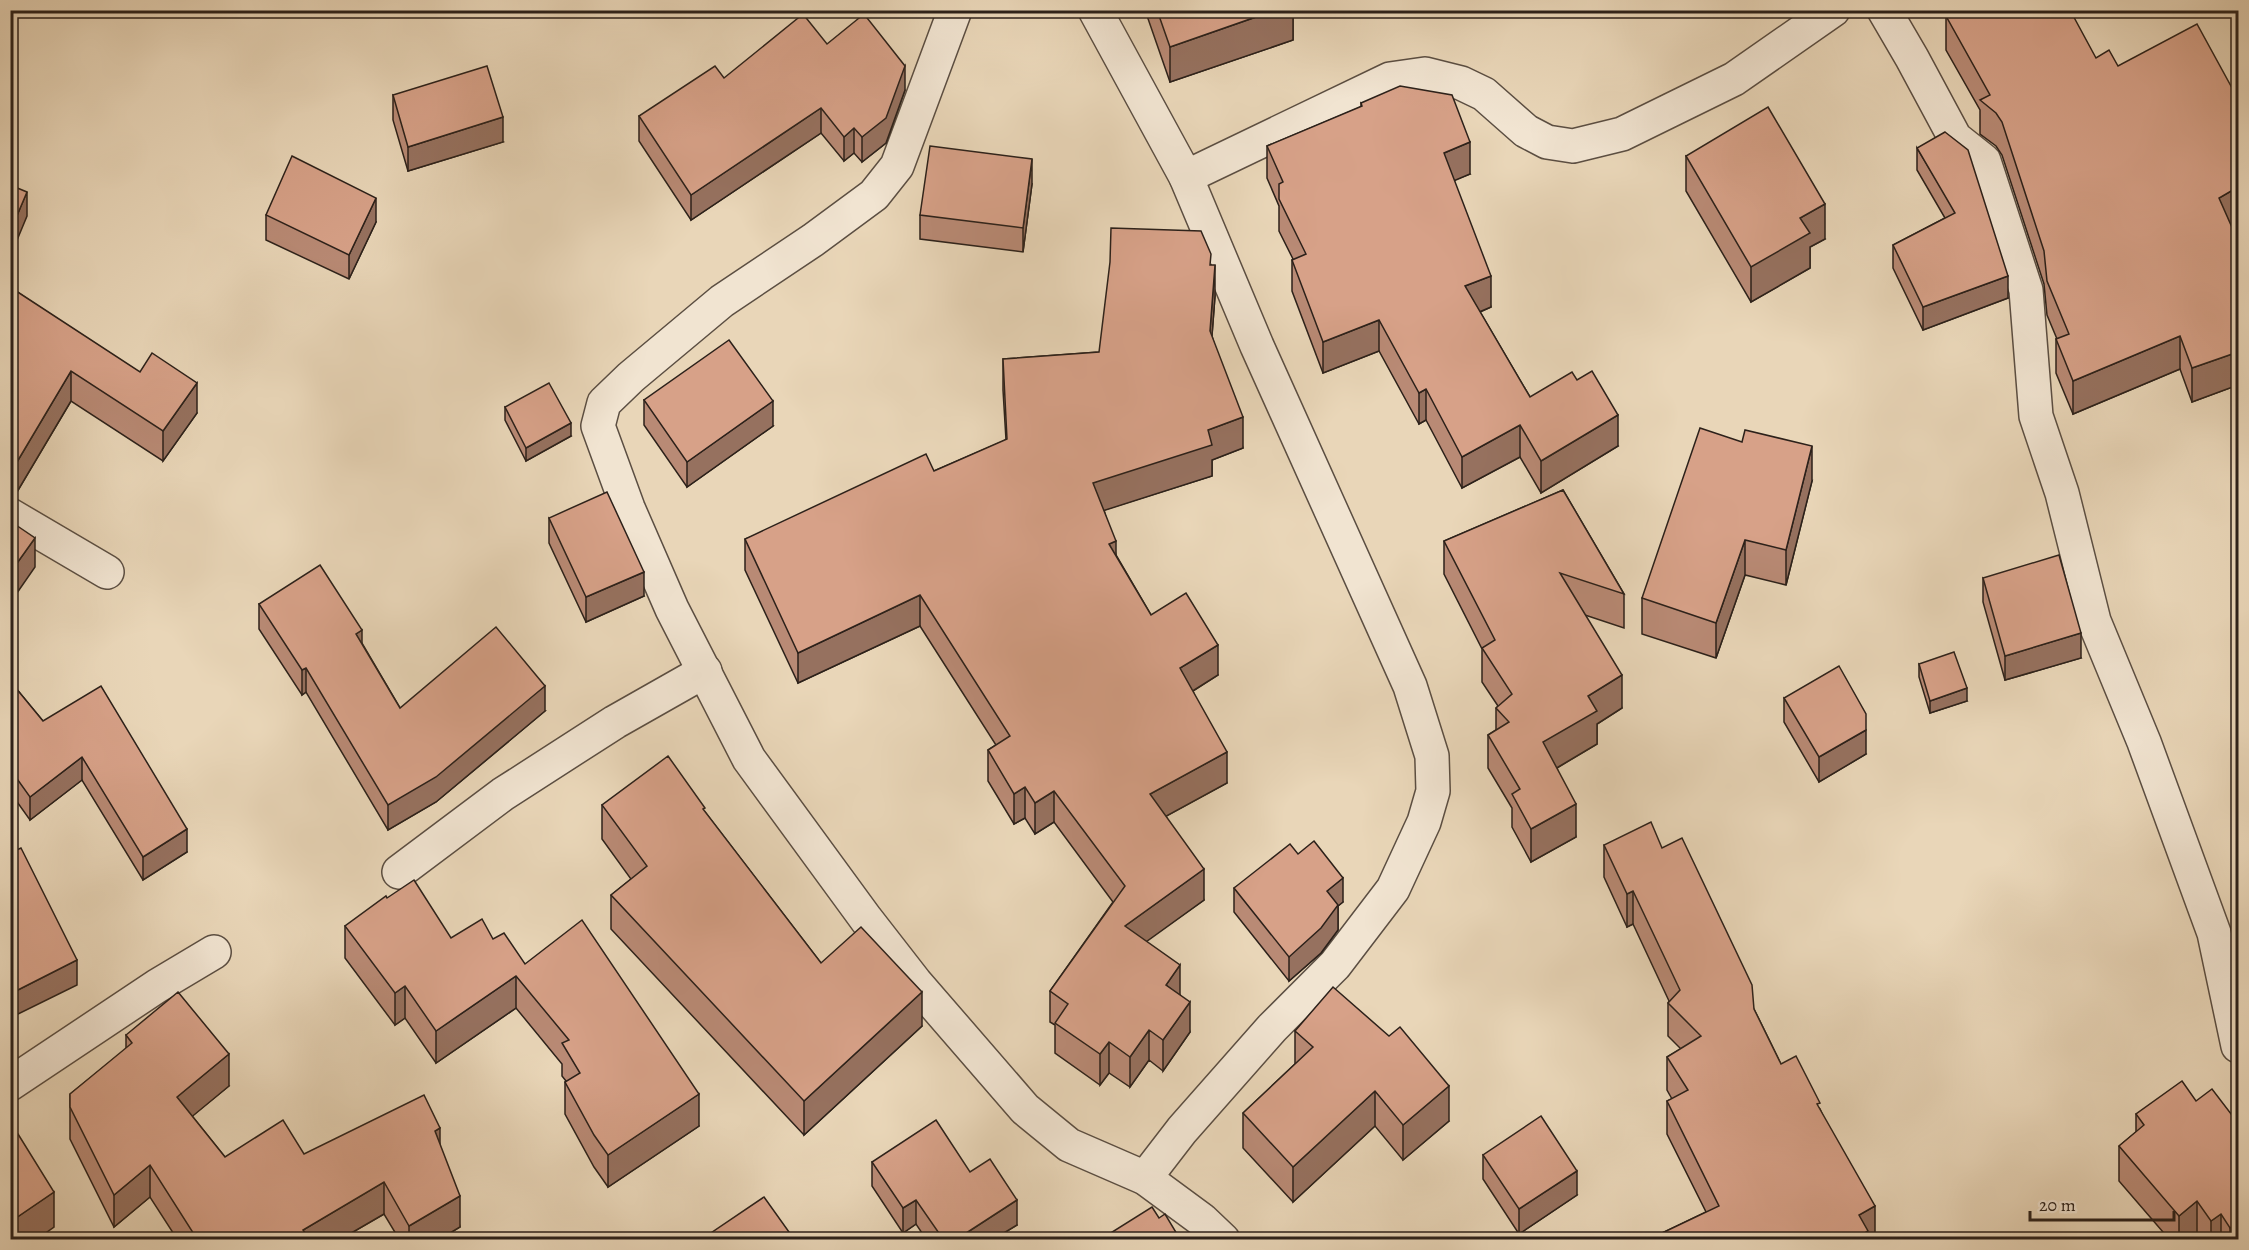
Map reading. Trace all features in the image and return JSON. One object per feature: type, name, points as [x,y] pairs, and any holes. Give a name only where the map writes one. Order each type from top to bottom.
[{"type":"street","points":[[955,10],[897,166],[874,195],[813,240],[722,301],[631,377],[604,403],[598,426],[628,508],[672,609],[749,759],[915,982],[1025,1109],[1069,1145],[1145,1178],[1202,1220],[1223,1239]]},
{"type":"street","points":[[1095,10],[1186,177],[1257,346],[1410,686],[1432,756],[1433,791],[1424,822],[1393,889],[1335,965],[1272,1028],[1182,1130],[1145,1178]]},
{"type":"street","points":[[1186,177],[1390,79],[1425,74],[1461,83],[1484,94],[1526,131],[1546,142],[1573,146],[1622,134],[1734,79],[1833,10]]},
{"type":"street","points":[[1884,10],[1955,138],[1983,160],[2026,290],[2036,416],[2062,493],[2094,621],[2144,742],[2226,928],[2238,1046]]},
{"type":"street","points":[[10,515],[107,572]]},
{"type":"street","points":[[399,872],[503,794],[615,722],[705,671]]},
{"type":"street","points":[[10,1084],[157,986],[214,952]]},
{"type":"building","points":[[1157,10],[1276,10],[1170,47]]},
{"type":"building","points":[[1957,10],[2070,10],[2096,58],[2109,50],[2118,66],[2197,24],[2238,99],[2238,187],[2219,198],[2238,241],[2238,352],[2192,368],[2180,336],[2073,381],[2056,339],[2069,334],[2047,281],[2044,251],[2002,122],[1996,113],[1980,100],[1990,95],[1946,16]]},
{"type":"building","points":[[803,14],[827,44],[864,14],[905,66],[886,118],[862,137],[854,128],[844,137],[821,108],[691,195],[639,116],[715,66],[724,78]]},
{"type":"building","points":[[487,66],[503,117],[408,147],[393,95]]},
{"type":"building","points":[[1400,86],[1452,95],[1470,142],[1444,153],[1491,276],[1465,286],[1530,397],[1572,372],[1577,380],[1592,371],[1618,415],[1541,461],[1520,425],[1462,457],[1426,389],[1419,393],[1379,320],[1323,342],[1292,260],[1306,254],[1279,199],[1279,184],[1283,182],[1267,146],[1362,106],[1361,103]]},
{"type":"building","points":[[1768,107],[1825,204],[1800,218],[1810,233],[1751,267],[1686,156]]},
{"type":"building","points":[[1945,132],[1968,150],[2008,276],[1923,307],[1893,245],[1955,213],[1917,148]]},
{"type":"building","points":[[930,146],[1032,159],[1023,228],[920,215]]},
{"type":"building","points":[[292,156],[376,198],[349,255],[266,215]]},
{"type":"building","points":[[10,185],[27,192],[10,232]]},
{"type":"building","points":[[1111,228],[1201,231],[1211,254],[1210,265],[1215,265],[1210,331],[1243,417],[1208,430],[1212,445],[1093,483],[1116,541],[1109,544],[1151,615],[1186,593],[1218,645],[1180,668],[1227,752],[1150,794],[1204,869],[1125,926],[1180,965],[1166,985],[1190,1002],[1163,1040],[1149,1030],[1130,1057],[1109,1042],[1100,1054],[1055,1023],[1068,1004],[1050,991],[1125,886],[1054,791],[1035,803],[1025,787],[1014,794],[988,750],[1010,736],[920,595],[798,653],[745,539],[926,454],[934,471],[1007,439],[1003,359],[1099,352],[1110,262]]},
{"type":"building","points":[[10,287],[140,372],[152,353],[197,383],[163,431],[71,371],[14,467],[10,468]]},
{"type":"building","points":[[729,340],[773,401],[687,462],[644,400]]},
{"type":"building","points":[[549,383],[571,423],[526,448],[505,407]]},
{"type":"building","points":[[1700,428],[1742,442],[1745,430],[1812,446],[1786,550],[1745,540],[1716,623],[1642,598]]},
{"type":"building","points":[[1563,490],[1624,594],[1560,573],[1622,675],[1588,696],[1597,711],[1543,742],[1576,804],[1531,829],[1512,794],[1520,789],[1488,735],[1509,722],[1496,708],[1512,694],[1482,648],[1495,640],[1444,541]]},
{"type":"building","points":[[607,492],[644,572],[586,597],[549,518]]},
{"type":"building","points":[[10,521],[35,538],[10,573]]},
{"type":"building","points":[[2059,555],[2081,633],[2005,656],[1983,578]]},
{"type":"building","points":[[320,565],[362,630],[356,634],[400,708],[496,627],[545,686],[436,777],[388,805],[306,668],[302,670],[259,604]]},
{"type":"building","points":[[1954,652],[1967,688],[1930,701],[1919,664]]},
{"type":"building","points":[[1839,666],[1866,714],[1866,730],[1819,757],[1784,698]]},
{"type":"building","points":[[10,681],[43,721],[101,686],[187,829],[143,857],[82,757],[30,797],[10,769]]},
{"type":"building","points":[[668,756],[705,808],[703,809],[821,963],[861,927],[922,992],[804,1101],[611,895],[647,866],[602,805]]},
{"type":"building","points":[[1651,822],[1662,848],[1682,838],[1752,985],[1754,1009],[1781,1064],[1796,1056],[1820,1103],[1817,1104],[1875,1206],[1859,1215],[1868,1231],[1855,1239],[1665,1239],[1662,1233],[1719,1206],[1667,1101],[1688,1090],[1667,1057],[1701,1036],[1668,1003],[1680,990],[1633,891],[1627,894],[1604,845]]},
{"type":"building","points":[[1314,841],[1343,878],[1327,891],[1338,905],[1321,928],[1289,957],[1234,888],[1290,844],[1298,854]]},
{"type":"building","points":[[21,848],[77,960],[10,994],[10,853]]},
{"type":"building","points":[[414,880],[451,938],[482,919],[493,939],[504,933],[525,964],[582,920],[699,1094],[608,1155],[594,1135],[565,1082],[580,1073],[562,1043],[569,1040],[516,976],[436,1031],[405,986],[395,993],[345,926],[386,896],[387,898]]},
{"type":"building","points":[[1333,987],[1389,1036],[1400,1027],[1449,1086],[1403,1125],[1375,1091],[1293,1167],[1243,1113],[1313,1047],[1295,1031]]},
{"type":"building","points":[[178,992],[229,1054],[177,1097],[225,1157],[283,1120],[304,1154],[424,1095],[440,1128],[435,1131],[460,1196],[409,1226],[384,1182],[303,1230],[309,1239],[224,1239],[223,1237],[197,1239],[150,1165],[114,1195],[70,1107],[70,1094],[132,1043],[126,1035]]},
{"type":"building","points":[[2182,1081],[2196,1101],[2212,1089],[2238,1123],[2238,1222],[2230,1228],[2221,1214],[2211,1221],[2197,1201],[2179,1216],[2119,1146],[2144,1125],[2136,1114]]},
{"type":"building","points":[[1541,1116],[1577,1171],[1519,1209],[1483,1155]]},
{"type":"building","points":[[936,1120],[970,1172],[990,1159],[1017,1200],[957,1239],[943,1239],[916,1200],[903,1208],[872,1162]]},
{"type":"building","points":[[18,1134],[54,1192],[10,1222],[10,1139]]},
{"type":"building","points":[[764,1197],[794,1239],[702,1239]]},
{"type":"building","points":[[1152,1207],[1159,1218],[1165,1214],[1180,1239],[1101,1239]]}]
